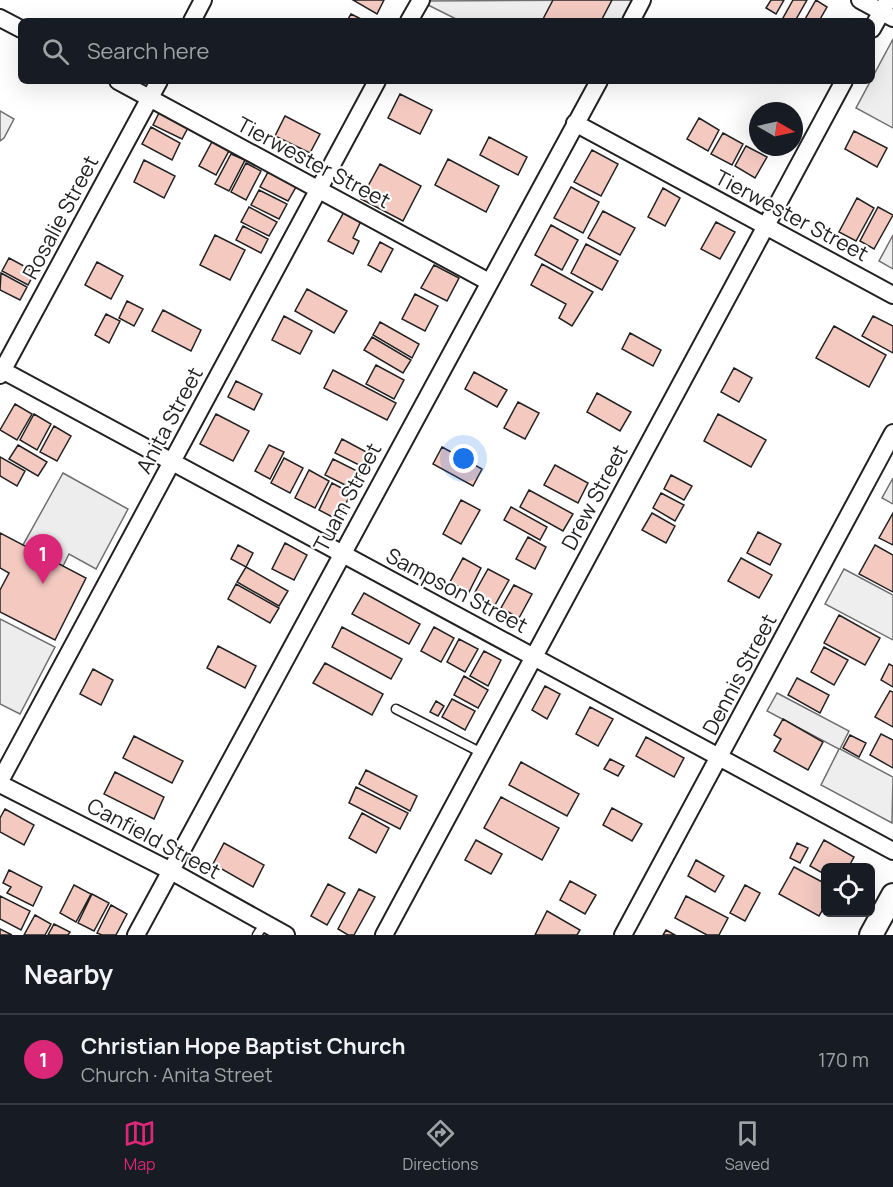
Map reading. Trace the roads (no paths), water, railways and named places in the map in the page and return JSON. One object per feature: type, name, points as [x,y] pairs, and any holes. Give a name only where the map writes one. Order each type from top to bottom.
[{"type":"street","points":[[194,18],[203,0]]},
{"type":"street","points":[[411,18],[421,0]]},
{"type":"street","points":[[633,18],[642,0]]},
{"type":"street","points":[[860,0],[887,10],[875,25]]},
{"type":"street","points":[[0,18],[18,27]]},
{"type":"street","name":"Tierwester Street","points":[[124,84],[489,282]]},
{"type":"street","name":"Rosalie Street","points":[[1,371],[157,84]]},
{"type":"street","name":"Anita Street","points":[[0,782],[375,84]]},
{"type":"street","name":"Tuam Street","points":[[136,935],[596,84]]},
{"type":"street","name":"Drew Street","points":[[384,935],[842,84]]},
{"type":"street","name":"Tierwester Street","points":[[575,123],[893,295]]},
{"type":"street","name":"Sampson Street","points":[[1,371],[893,851]]},
{"type":"street","name":"Dennis Street","points":[[623,935],[893,433]]},
{"type":"street","name":"Canfield Street","points":[[0,782],[171,871],[261,929],[286,935]]},
{"type":"street","points":[[871,935],[893,895]]},
{"type":"lane","points":[[396,709],[482,753]]},
{"type":"place","name":"Christian Hope Baptist Church","points":[[43,584]]}]
